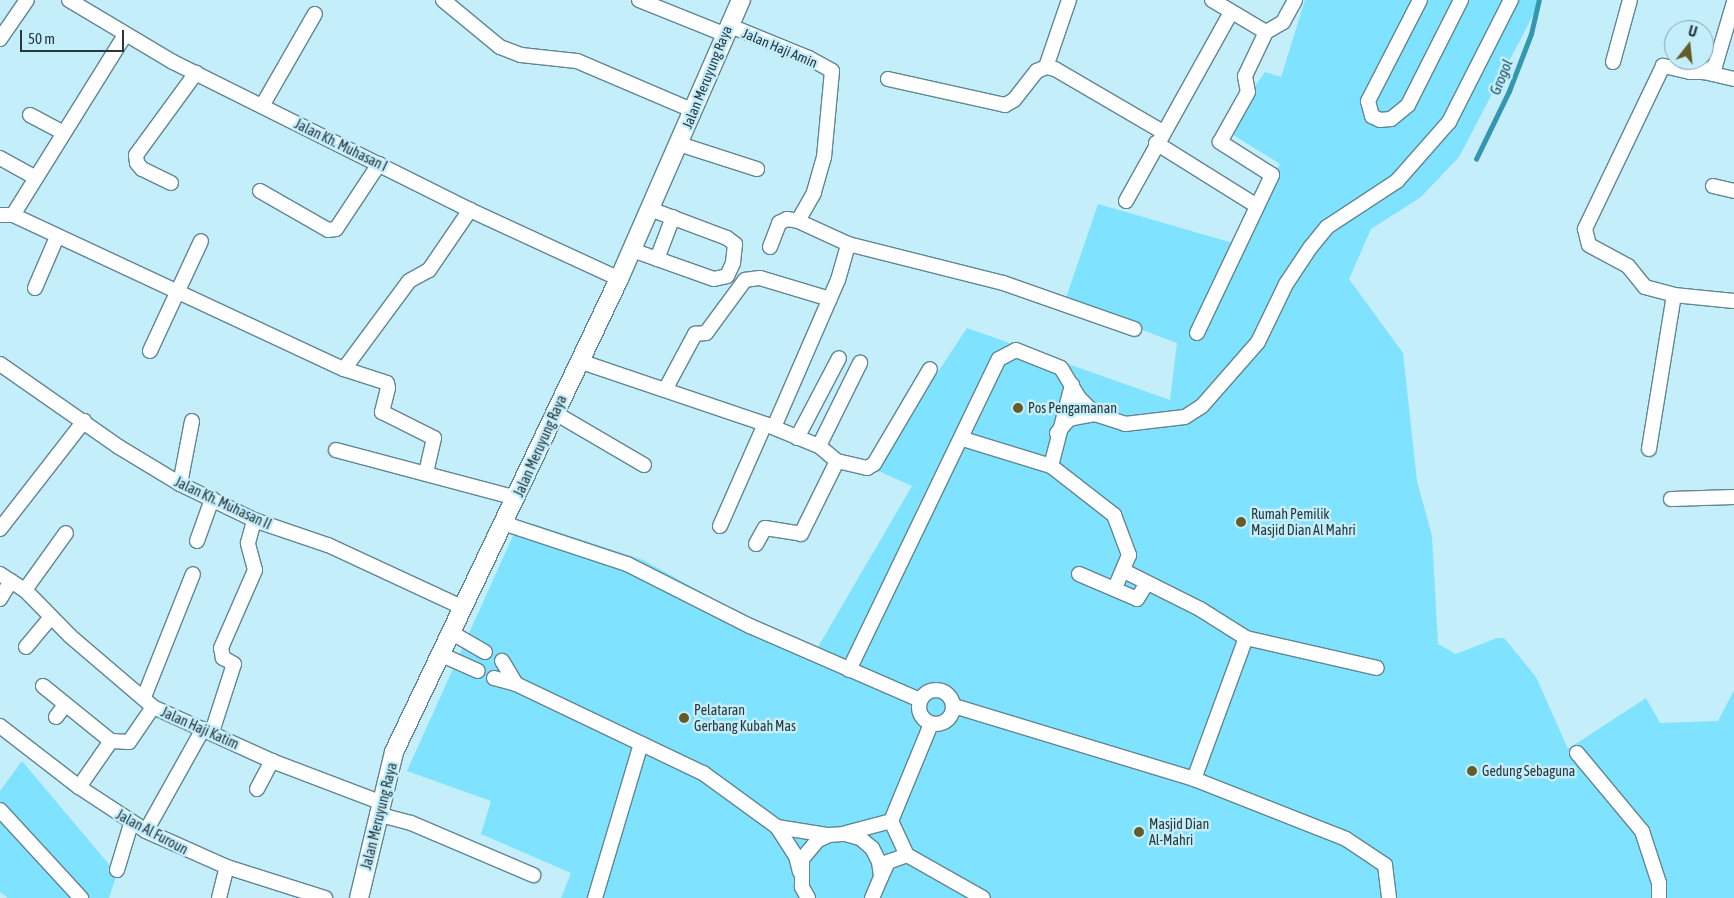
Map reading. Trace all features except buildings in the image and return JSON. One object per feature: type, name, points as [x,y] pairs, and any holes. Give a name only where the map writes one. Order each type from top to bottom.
[{"type":"main road","name":"Jalan Meruyung Raya","points":[[359,898],[379,808],[394,752],[506,524],[554,413],[619,279],[694,111],[726,30],[741,0]]},
{"type":"street","points":[[0,39],[27,0]]},
{"type":"street","name":"Jalan Kh. Muhasan I","points":[[68,0],[125,35],[196,73],[470,210],[619,279]]},
{"type":"street","points":[[443,0],[457,6],[500,47],[521,55],[577,61],[694,111]]},
{"type":"street","name":"Jalan Haji Amin","points":[[640,0],[809,58],[832,72],[824,157],[814,194],[798,222]]},
{"type":"street","points":[[1046,67],[1069,0]]},
{"type":"street","points":[[1212,0],[1266,32]]},
{"type":"street","points":[[1197,333],[1272,174],[1220,142],[1248,92],[1245,76],[1266,32],[1283,22],[1295,0]]},
{"type":"street","points":[[1420,0],[1368,101],[1372,116],[1380,120],[1391,119],[1408,105],[1461,0]]},
{"type":"street","points":[[1057,433],[1069,419],[1095,414],[1125,424],[1185,417],[1202,406],[1258,342],[1286,284],[1310,248],[1327,227],[1397,181],[1449,122],[1511,0]]},
{"type":"street","points":[[1613,62],[1630,0]]},
{"type":"street","points":[[1704,72],[1715,66],[1734,2]]},
{"type":"street","points":[[1126,201],[1159,138],[1231,12]]},
{"type":"street","points":[[262,106],[315,14]]},
{"type":"street","points":[[125,35],[34,177],[6,215],[344,369],[387,383],[382,412],[433,436],[434,442],[426,473]]},
{"type":"street","points":[[1734,79],[1663,66],[1585,229],[1589,245],[1628,266],[1644,287],[1674,296],[1734,302]]},
{"type":"street","points":[[888,79],[1005,105],[1014,100],[1037,71],[1046,67],[1055,69],[1257,206]]},
{"type":"street","points":[[171,183],[142,169],[137,164],[136,155],[196,73]]},
{"type":"street","points":[[30,115],[62,132]]},
{"type":"street","points":[[679,144],[757,169]]},
{"type":"street","points":[[0,158],[34,177]]},
{"type":"street","points":[[260,191],[328,230],[336,229],[379,164]]},
{"type":"street","points":[[1713,186],[1734,191]]},
{"type":"street","points":[[632,250],[714,279],[727,276],[733,263],[735,244],[718,233],[650,209]]},
{"type":"street","points":[[344,369],[409,281],[429,270],[470,210]]},
{"type":"street","points":[[657,259],[673,217]]},
{"type":"street","points":[[770,247],[779,223],[787,219],[848,244],[1002,283],[1134,329]]},
{"type":"street","points":[[34,288],[57,237]]},
{"type":"street","points":[[150,352],[201,241]]},
{"type":"street","points":[[720,526],[830,299],[848,244]]},
{"type":"street","points":[[665,390],[695,334],[706,333],[744,280],[760,278],[830,299]]},
{"type":"street","points":[[1649,449],[1674,296]]},
{"type":"street","points":[[849,670],[963,439],[1000,359],[1009,352],[1016,350],[1061,368],[1072,386],[1095,414]]},
{"type":"street","points":[[797,438],[839,358]]},
{"type":"street","points":[[579,361],[770,426],[818,446],[837,461],[868,468],[874,464],[930,369]]},
{"type":"street","points":[[818,446],[860,362]]},
{"type":"street","name":"Jalan Kh. Muhasan II","points":[[0,364],[119,447],[180,484],[254,520],[328,545],[464,608]]},
{"type":"street","points":[[1051,466],[1057,433],[1072,386]]},
{"type":"street","points":[[554,413],[644,465]]},
{"type":"street","points":[[0,529],[84,421]]},
{"type":"street","points":[[180,484],[192,421]]},
{"type":"street","points":[[963,439],[1051,466],[1114,515],[1129,555],[1124,571],[1115,588]]},
{"type":"street","points":[[336,450],[517,498]]},
{"type":"street","points":[[756,544],[765,528],[801,534],[837,461]]},
{"type":"street","points":[[1672,499],[1734,497]]},
{"type":"street","points":[[197,542],[212,499]]},
{"type":"street","points":[[146,831],[208,731],[234,664],[223,658],[221,648],[255,570],[248,543],[254,520]]},
{"type":"street","points":[[506,524],[627,564],[750,626],[816,652],[849,670],[920,700]]},
{"type":"street","points":[[26,590],[66,533]]},
{"type":"street","points":[[1124,571],[1200,609],[1246,638],[1378,668]]},
{"type":"street","points":[[43,686],[111,741],[129,742],[148,702],[194,574]]},
{"type":"street","points":[[1079,574],[1137,599],[1147,582]]},
{"type":"street","points":[[0,599],[6,577]]},
{"type":"street","name":"Jalan Haji Katim","points":[[6,577],[26,590],[70,636],[148,702],[272,761],[533,875]]},
{"type":"street","points":[[26,648],[52,617]]},
{"type":"street","points":[[452,633],[485,652]]},
{"type":"street","points":[[1194,780],[1246,638]]},
{"type":"street","points":[[442,655],[478,671]]},
{"type":"street","points":[[502,660],[516,684]]},
{"type":"street","points":[[494,678],[516,684],[703,773],[777,827],[796,856],[802,887],[808,898]]},
{"type":"street","points":[[943,691],[951,696],[954,706],[947,721],[932,724],[922,718],[920,700],[926,693],[943,691]]},
{"type":"street","points":[[56,717],[65,705]]},
{"type":"street","points":[[954,706],[1194,780],[1346,839],[1385,865],[1389,898]]},
{"type":"street","points":[[932,724],[891,821],[907,855],[983,898]]},
{"type":"street","name":"Jalan Al Furoun","points":[[0,726],[79,787],[132,824],[227,867],[325,898]]},
{"type":"street","points":[[79,787],[111,741]]},
{"type":"street","points":[[595,898],[641,744]]},
{"type":"street","points":[[1577,753],[1642,831],[1659,883],[1659,898]]},
{"type":"street","points":[[257,790],[272,761]]},
{"type":"street","points":[[0,810],[81,898]]},
{"type":"street","points":[[777,827],[829,835],[845,834],[891,821]]},
{"type":"street","points":[[117,870],[132,824]]},
{"type":"street","points":[[845,834],[860,838],[872,848],[879,862],[881,877]]},
{"type":"street","points":[[800,872],[809,848],[829,835]]},
{"type":"street","points":[[872,898],[888,862],[907,855]]},
{"type":"street","points":[[220,898],[227,867]]},
{"type":"shaded area","points":[[1305,0],[1541,0],[1459,157],[1421,197],[1371,229],[1349,279],[1403,353],[1417,481],[1432,536],[1438,644],[1456,654],[1497,638],[1504,638],[1536,677],[1568,749],[1646,698],[1660,723],[1718,721],[1734,690],[1734,898],[561,898],[571,873],[481,834],[491,801],[407,771],[516,529],[534,524],[643,560],[732,609],[818,647],[912,486],[874,469],[967,328],[1170,400],[1177,343],[1065,301],[1098,204],[1240,245],[1280,164],[1225,130],[1265,72],[1281,77]]},
{"type":"shaded area","points":[[22,761],[117,874],[109,898],[8,898],[0,892],[0,791]]},
{"type":"waterway","name":"Grogol","points":[[1476,159],[1509,91],[1531,34],[1539,0]]},
{"type":"place","name":"Pos Pengamanan","points":[[1018,408]]},
{"type":"place","name":"Rumah Pemilik Masjid Dian Al Mahri","points":[[1241,522]]},
{"type":"place","name":"Pelataran Gerbang Kubah Mas","points":[[684,718]]},
{"type":"place","name":"Gedung Sebaguna","points":[[1472,771]]},
{"type":"place","name":"Masjid Dian Al-Mahri","points":[[1139,832]]}]
